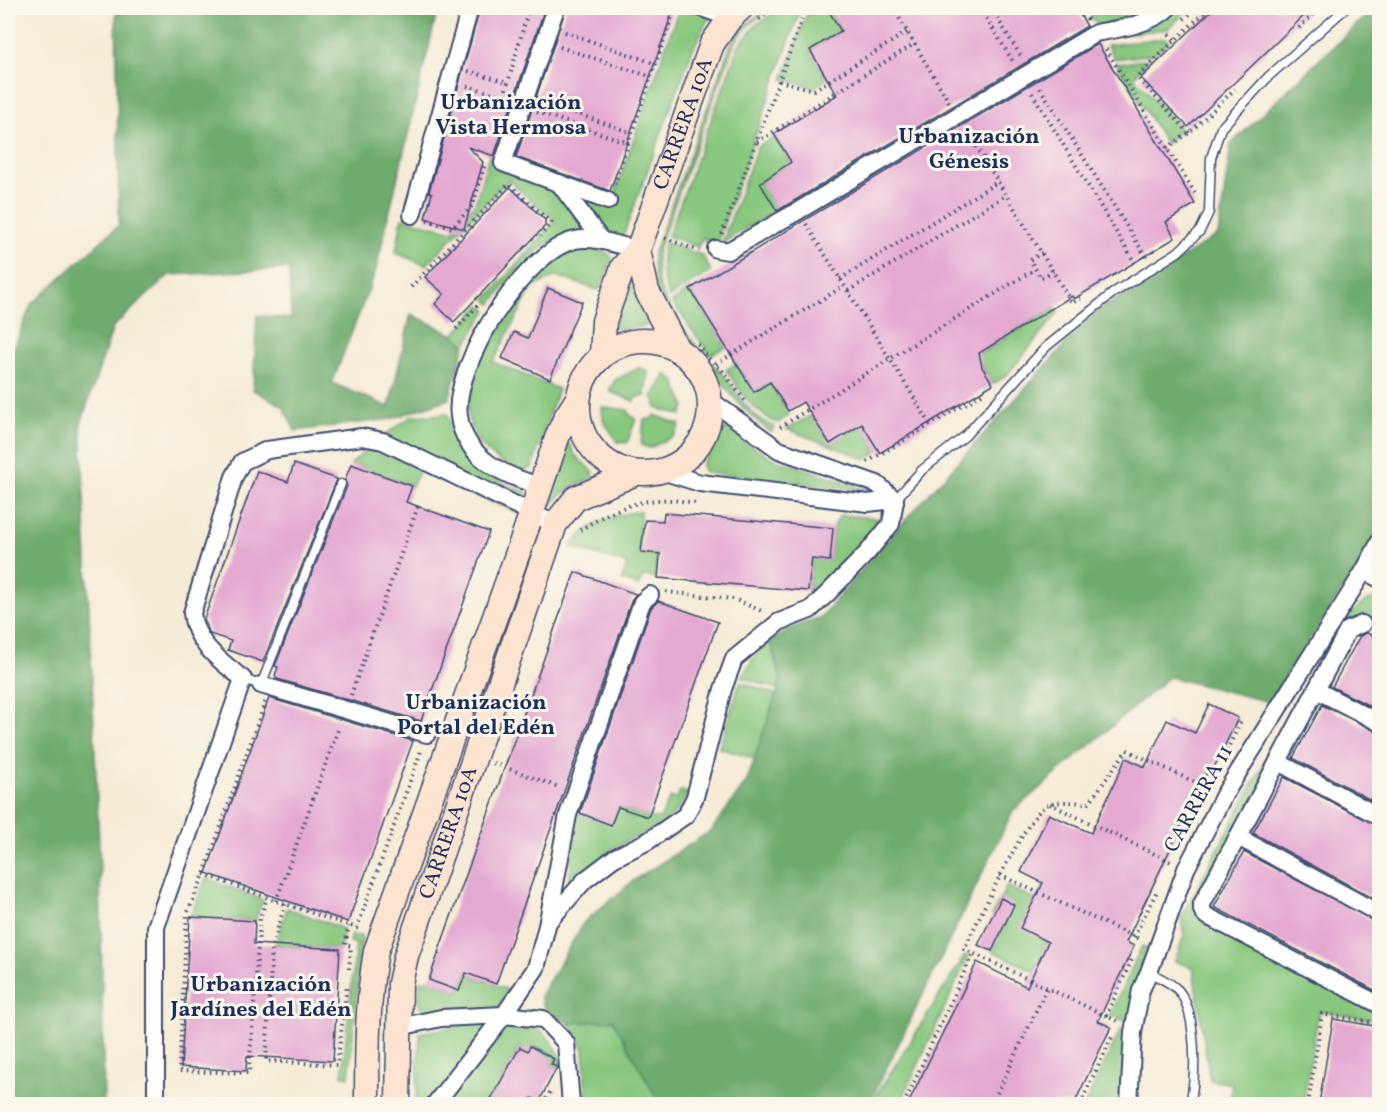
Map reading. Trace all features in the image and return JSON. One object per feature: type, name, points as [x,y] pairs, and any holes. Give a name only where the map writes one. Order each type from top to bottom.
[{"type":"street","points":[[412,215],[470,8]]},
{"type":"street","points":[[556,8],[503,163],[608,201]]},
{"type":"street","points":[[702,8],[735,13]]},
{"type":"street","points":[[716,249],[728,251],[798,212],[1096,33],[1136,25],[1168,8]]},
{"type":"street","name":"CARRERA 10A","points":[[649,248],[712,44],[735,13]]},
{"type":"street","points":[[559,183],[601,240]]},
{"type":"street","points":[[540,486],[513,478],[492,466],[474,451],[459,418],[459,396],[475,351],[496,312],[530,268],[558,248],[575,240],[601,240],[649,248]]},
{"type":"street","points":[[649,248],[647,291],[686,344],[708,389],[710,400],[710,415],[702,440],[685,459],[662,471]]},
{"type":"street","points":[[602,355],[604,321],[622,267],[649,248]]},
{"type":"street","points":[[367,1104],[367,1030],[376,951],[558,435],[577,400],[585,375],[602,355],[626,343],[652,341],[686,344]]},
{"type":"street","points":[[577,400],[579,425],[591,449],[611,465],[636,473],[662,471],[700,483],[868,502],[895,500]]},
{"type":"street","points":[[710,400],[779,450],[877,484],[895,500]]},
{"type":"street","points":[[156,1104],[156,927],[243,679],[211,654],[193,621],[192,613],[234,477],[242,462],[267,450],[362,437],[383,441],[564,530]]},
{"type":"street","name":"CARRERA 10A","points":[[398,1104],[400,983],[406,956],[576,498],[636,473]]},
{"type":"street","points":[[548,922],[585,880],[614,858],[648,841],[686,815],[695,797],[723,689],[734,659],[779,622],[810,610],[867,553],[891,524],[895,500]]},
{"type":"street","name":"CARRERA 11","points":[[1129,1104],[1126,1027],[1149,972],[1186,869],[1224,795],[1364,571],[1380,541]]},
{"type":"street","points":[[1364,571],[1380,579]]},
{"type":"street","points":[[435,1104],[504,1015],[536,968],[548,922],[568,814],[642,602],[650,595]]},
{"type":"street","points":[[1362,624],[1348,630],[1202,904],[1202,910],[1205,915],[1380,1005]]},
{"type":"street","points":[[266,686],[428,734]]},
{"type":"street","points":[[1316,690],[1380,723]]},
{"type":"street","points":[[1278,762],[1380,817]]},
{"type":"street","points":[[1238,837],[1380,914]]},
{"type":"street","points":[[399,1027],[441,1018],[504,1015],[543,1019],[566,1043],[572,1104]]},
{"type":"lane","points":[[895,500],[922,470],[965,436],[1046,347],[1113,293],[1178,252],[1200,231],[1209,212],[1211,158],[1221,128],[1269,76],[1346,8]]},
{"type":"lane","points":[[243,679],[266,686],[341,484]]},
{"type":"lane","points":[[1149,972],[1177,989],[1185,1000],[1193,1044],[1190,1104]]},
{"type":"path","points":[[608,201],[652,77],[675,8],[673,8]]},
{"type":"path","points":[[649,248],[664,237],[699,251],[703,241],[716,249],[807,9],[793,8]]},
{"type":"path","points":[[893,8],[1072,303]]},
{"type":"path","points":[[980,8],[1027,75],[1146,258]]},
{"type":"path","points":[[992,8],[1027,75],[1136,264]]},
{"type":"path","points":[[1081,8],[1200,200]]},
{"type":"path","points":[[1167,148],[1189,133],[1137,77],[1209,8]]},
{"type":"path","points":[[779,81],[814,90],[908,32]]},
{"type":"path","points":[[547,34],[656,64]]},
{"type":"path","points":[[547,34],[652,77]]},
{"type":"path","points":[[1169,34],[1176,40]]},
{"type":"path","points":[[756,142],[915,44]]},
{"type":"path","points":[[451,73],[507,82]]},
{"type":"path","points":[[451,73],[504,96]]},
{"type":"path","points":[[524,101],[632,133]]},
{"type":"path","points":[[524,101],[628,143]]},
{"type":"path","points":[[840,279],[999,181]]},
{"type":"path","points":[[411,287],[509,184],[551,223]]},
{"type":"path","points":[[848,291],[1006,195]]},
{"type":"path","points":[[798,212],[931,426]]},
{"type":"path","points":[[412,215],[452,228]]},
{"type":"path","points":[[1042,253],[1030,260],[1035,269],[1041,278],[1053,271]]},
{"type":"path","points":[[772,423],[782,429],[889,358],[1035,269]]},
{"type":"path","points":[[716,364],[844,286]]},
{"type":"path","points":[[686,344],[716,364],[749,406]]},
{"type":"path","points":[[861,460],[868,462],[985,392]]},
{"type":"path","points":[[564,530],[642,502],[661,500],[708,504]]},
{"type":"path","points":[[650,595],[658,591],[734,599],[759,609],[779,622]]},
{"type":"path","points":[[266,686],[204,874],[187,914],[179,1071],[249,1073],[260,918],[267,898]]},
{"type":"path","points":[[1080,1104],[1126,1027],[964,949],[1000,875],[1038,811],[1050,804],[1089,803],[1128,750],[1224,795]]},
{"type":"path","points":[[490,761],[575,794]]},
{"type":"path","points":[[1050,804],[1186,869]]},
{"type":"path","points":[[204,874],[357,928]]},
{"type":"path","points":[[1000,875],[1158,948]]},
{"type":"path","points":[[285,904],[272,947],[266,1061],[338,1065],[347,982]]},
{"type":"path","points":[[349,926],[345,945],[351,946],[349,970]]},
{"type":"path","points":[[1106,1016],[1136,951]]},
{"type":"path","points":[[904,1104],[973,953]]},
{"type":"path","points":[[992,1104],[1047,988]]},
{"type":"path","points":[[1308,1104],[1322,1014],[1380,1024]]},
{"type":"green space","points":[[116,8],[438,8],[375,273],[332,383],[389,407],[411,314],[454,335],[465,345],[449,399],[391,419],[295,431],[283,406],[253,390],[257,315],[291,319],[289,269],[169,275],[113,327],[81,423],[100,868],[104,1104],[8,1104],[8,363],[31,305],[119,225]]},
{"type":"green space","points":[[531,8],[554,8],[500,166],[611,205],[679,8],[718,8],[706,23],[692,51],[623,236],[565,239],[549,243],[521,266],[491,304],[486,299],[555,221],[508,180],[426,265],[396,253],[402,218],[453,231],[475,204]]},
{"type":"green space","points":[[770,8],[746,28],[734,44],[659,246],[657,265],[661,289],[677,319],[751,411],[775,427],[771,432],[737,401],[670,312],[656,286],[653,255],[732,41],[745,25]]},
{"type":"green space","points":[[786,8],[799,14],[717,243],[702,238],[698,247],[668,236],[739,45],[758,23]]},
{"type":"green space","points":[[820,8],[827,8],[841,31],[810,50],[827,79],[813,88],[783,79],[806,16]]},
{"type":"green space","points":[[1086,8],[1190,8],[1168,29],[1104,36]]},
{"type":"green space","points":[[1374,8],[1379,8],[1379,527],[1361,561],[1269,702],[1169,677],[1013,811],[869,1104],[658,1104],[613,1020],[568,1023],[545,1010],[540,996],[584,922],[634,880],[711,831],[747,781],[781,680],[770,641],[790,628],[821,617],[900,526],[1094,313],[1218,235],[1231,144]]},
{"type":"green space","points":[[1165,38],[1169,41],[1154,54],[1115,59],[1107,45]]},
{"type":"green space","points":[[1149,59],[1134,77],[1181,129],[1166,144],[1117,64]]},
{"type":"green space","points":[[775,137],[791,163],[760,183],[777,210],[722,243],[757,147]]},
{"type":"green space","points":[[665,242],[702,255],[711,271],[669,297],[662,270]]},
{"type":"green space","points":[[582,248],[604,252],[613,260],[599,290],[556,276],[532,288],[493,362],[558,389],[532,468],[519,472],[492,455],[475,437],[468,407],[472,380],[482,351],[498,323],[517,297],[538,274],[560,257]]},
{"type":"green space","points":[[628,280],[633,281],[637,301],[647,323],[646,326],[617,329],[614,326]]},
{"type":"green space","points":[[690,289],[726,347],[710,355],[672,302]]},
{"type":"green space","points":[[481,305],[487,310],[465,345],[454,335]]},
{"type":"green space","points":[[1055,307],[1058,313],[1007,375],[993,384],[976,356]]},
{"type":"green space","points":[[736,363],[754,392],[770,382],[789,415],[778,423],[761,413],[742,393],[726,370]]},
{"type":"green space","points":[[639,368],[648,371],[645,396],[638,397],[634,401],[609,391],[615,380]]},
{"type":"green space","points":[[666,374],[675,381],[685,406],[681,415],[656,408],[656,401],[652,397]]},
{"type":"green space","points":[[602,407],[628,410],[630,415],[636,419],[627,443],[618,442],[603,420]]},
{"type":"green space","points":[[447,414],[464,453],[492,476],[509,486],[527,491],[520,514],[420,471],[412,486],[351,464],[380,438],[412,416]]},
{"type":"green space","points":[[655,415],[680,425],[674,436],[650,448],[641,445],[644,420],[651,419]]},
{"type":"green space","points":[[812,415],[830,444],[862,424],[878,451],[866,459],[787,429]]},
{"type":"green space","points":[[728,428],[747,443],[774,459],[853,484],[868,492],[707,473],[702,463],[722,431]]},
{"type":"green space","points":[[566,444],[570,444],[575,455],[594,473],[592,479],[570,489],[551,505],[547,503]]},
{"type":"green space","points":[[640,511],[639,554],[657,555],[655,578],[643,576],[638,586],[622,580],[627,564],[571,547],[593,526],[619,515]]},
{"type":"green space","points":[[840,515],[876,518],[880,526],[815,593],[808,591],[812,559],[830,561],[833,528]]},
{"type":"green space","points":[[1379,599],[1379,625],[1362,621],[1345,628],[1192,913],[1379,1009],[1379,1021],[1319,1011],[1303,1104],[1229,1104],[1232,1084],[1210,1080],[1193,968],[1175,961],[1184,935],[1181,918],[1340,622],[1366,601]]},
{"type":"green space","points":[[770,641],[781,680],[778,689],[742,677],[758,651]]},
{"type":"green space","points":[[740,682],[776,694],[756,759],[719,748]]},
{"type":"green space","points":[[680,791],[688,793],[682,805],[666,821],[610,851],[569,886],[575,818],[580,813],[611,824],[618,807],[660,819],[670,798],[677,799]]},
{"type":"green space","points":[[206,878],[263,900],[255,921],[190,917]]},
{"type":"green space","points":[[1007,886],[1035,899],[1020,928],[1063,912],[1034,971],[992,951],[1006,922],[992,915]]},
{"type":"green space","points":[[287,908],[344,929],[340,949],[275,945]]},
{"type":"green space","points":[[351,934],[362,937],[349,1077],[342,1075],[356,944],[349,941]]},
{"type":"green space","points":[[1142,946],[1151,950],[1133,1024],[1110,1015]]},
{"type":"green space","points":[[965,955],[968,957],[900,1104],[887,1104],[874,1099]]},
{"type":"green space","points":[[466,973],[513,992],[499,1007],[430,1011],[419,1006],[420,981],[429,980],[459,991]]},
{"type":"green space","points":[[613,1020],[658,1104],[596,1104],[592,1095],[586,1098],[584,1049],[568,1023]]},
{"type":"green space","points":[[469,1024],[512,1024],[536,1028],[548,1038],[563,1061],[558,1068],[551,1064],[553,1059],[531,1046],[528,1051],[520,1047],[488,1104],[416,1104],[420,1033]]},
{"type":"green space","points":[[1121,1029],[1128,1032],[1121,1104],[1085,1104]]},
{"type":"building","points":[[480,8],[545,8],[494,156],[468,147],[483,162],[464,229],[425,218],[432,193],[429,192]]},
{"type":"building","points":[[566,8],[674,8],[610,191],[516,157]]},
{"type":"building","points":[[827,8],[1076,8],[1087,26],[777,211],[760,183],[791,162],[774,134],[837,95],[810,50],[841,31]]},
{"type":"building","points":[[1214,8],[1312,8],[1188,127],[1141,78]]},
{"type":"building","points":[[1098,44],[1195,204],[1166,222],[1175,238],[1074,299],[1072,296],[979,353],[982,367],[993,384],[880,453],[862,424],[830,444],[803,402],[788,411],[770,382],[754,392],[690,289]]},
{"type":"building","points":[[510,187],[545,220],[545,226],[454,322],[435,304],[444,294],[425,277]]},
{"type":"building","points":[[548,288],[582,302],[550,379],[502,358],[514,332],[528,338]]},
{"type":"building","points":[[294,464],[337,479],[263,662],[228,650],[231,641],[210,634],[204,619],[257,471],[288,482]]},
{"type":"building","points":[[351,464],[412,486],[406,502],[489,532],[421,721],[277,679],[275,676],[278,667],[275,666],[347,486],[345,480]]},
{"type":"building","points":[[664,513],[833,528],[830,561],[812,559],[808,591],[658,578],[660,554],[641,552],[645,520],[663,521]]},
{"type":"building","points":[[575,572],[636,594],[632,599],[496,984],[466,973],[459,991],[429,980]]},
{"type":"building","points":[[658,601],[718,622],[648,817],[618,807],[611,825],[580,813],[651,608]]},
{"type":"building","points":[[1367,633],[1380,639],[1380,711],[1332,687],[1360,636]]},
{"type":"building","points":[[269,698],[413,741],[348,922],[206,873]]},
{"type":"building","points":[[1209,704],[1238,718],[1210,776],[1206,774],[1126,942],[1134,946],[1098,1021],[1111,1027],[1074,1104],[908,1104],[977,962],[1027,987],[1048,942],[1020,928],[1043,883],[1021,872],[1049,814],[1091,833],[1126,758],[1145,767],[1167,720],[1195,733]]},
{"type":"building","points":[[1322,705],[1380,733],[1380,805],[1293,758]]},
{"type":"building","points":[[1284,777],[1380,827],[1380,902],[1253,833]]},
{"type":"building","points":[[1244,852],[1380,924],[1380,993],[1214,907]]},
{"type":"building","points":[[1001,898],[1014,905],[992,951],[978,945]]},
{"type":"building","points":[[190,917],[255,921],[254,944],[340,949],[333,1061],[247,1056],[246,1071],[181,1067]]},
{"type":"building","points":[[1333,1019],[1380,1027],[1380,1104],[1319,1104]]},
{"type":"building","points":[[530,1046],[554,1059],[551,1064],[557,1067],[539,1102],[532,1098],[528,1104],[488,1104],[520,1047],[528,1051]]},
{"type":"district","name":"Urbanización Vista Hermosa","points":[[511,116]]},
{"type":"district","name":"Urbanización Génesis","points":[[969,150]]},
{"type":"district","name":"Urbanización Portal del Edén","points":[[476,716]]},
{"type":"district","name":"Urbanización Jardínes del Edén","points":[[261,998]]}]
